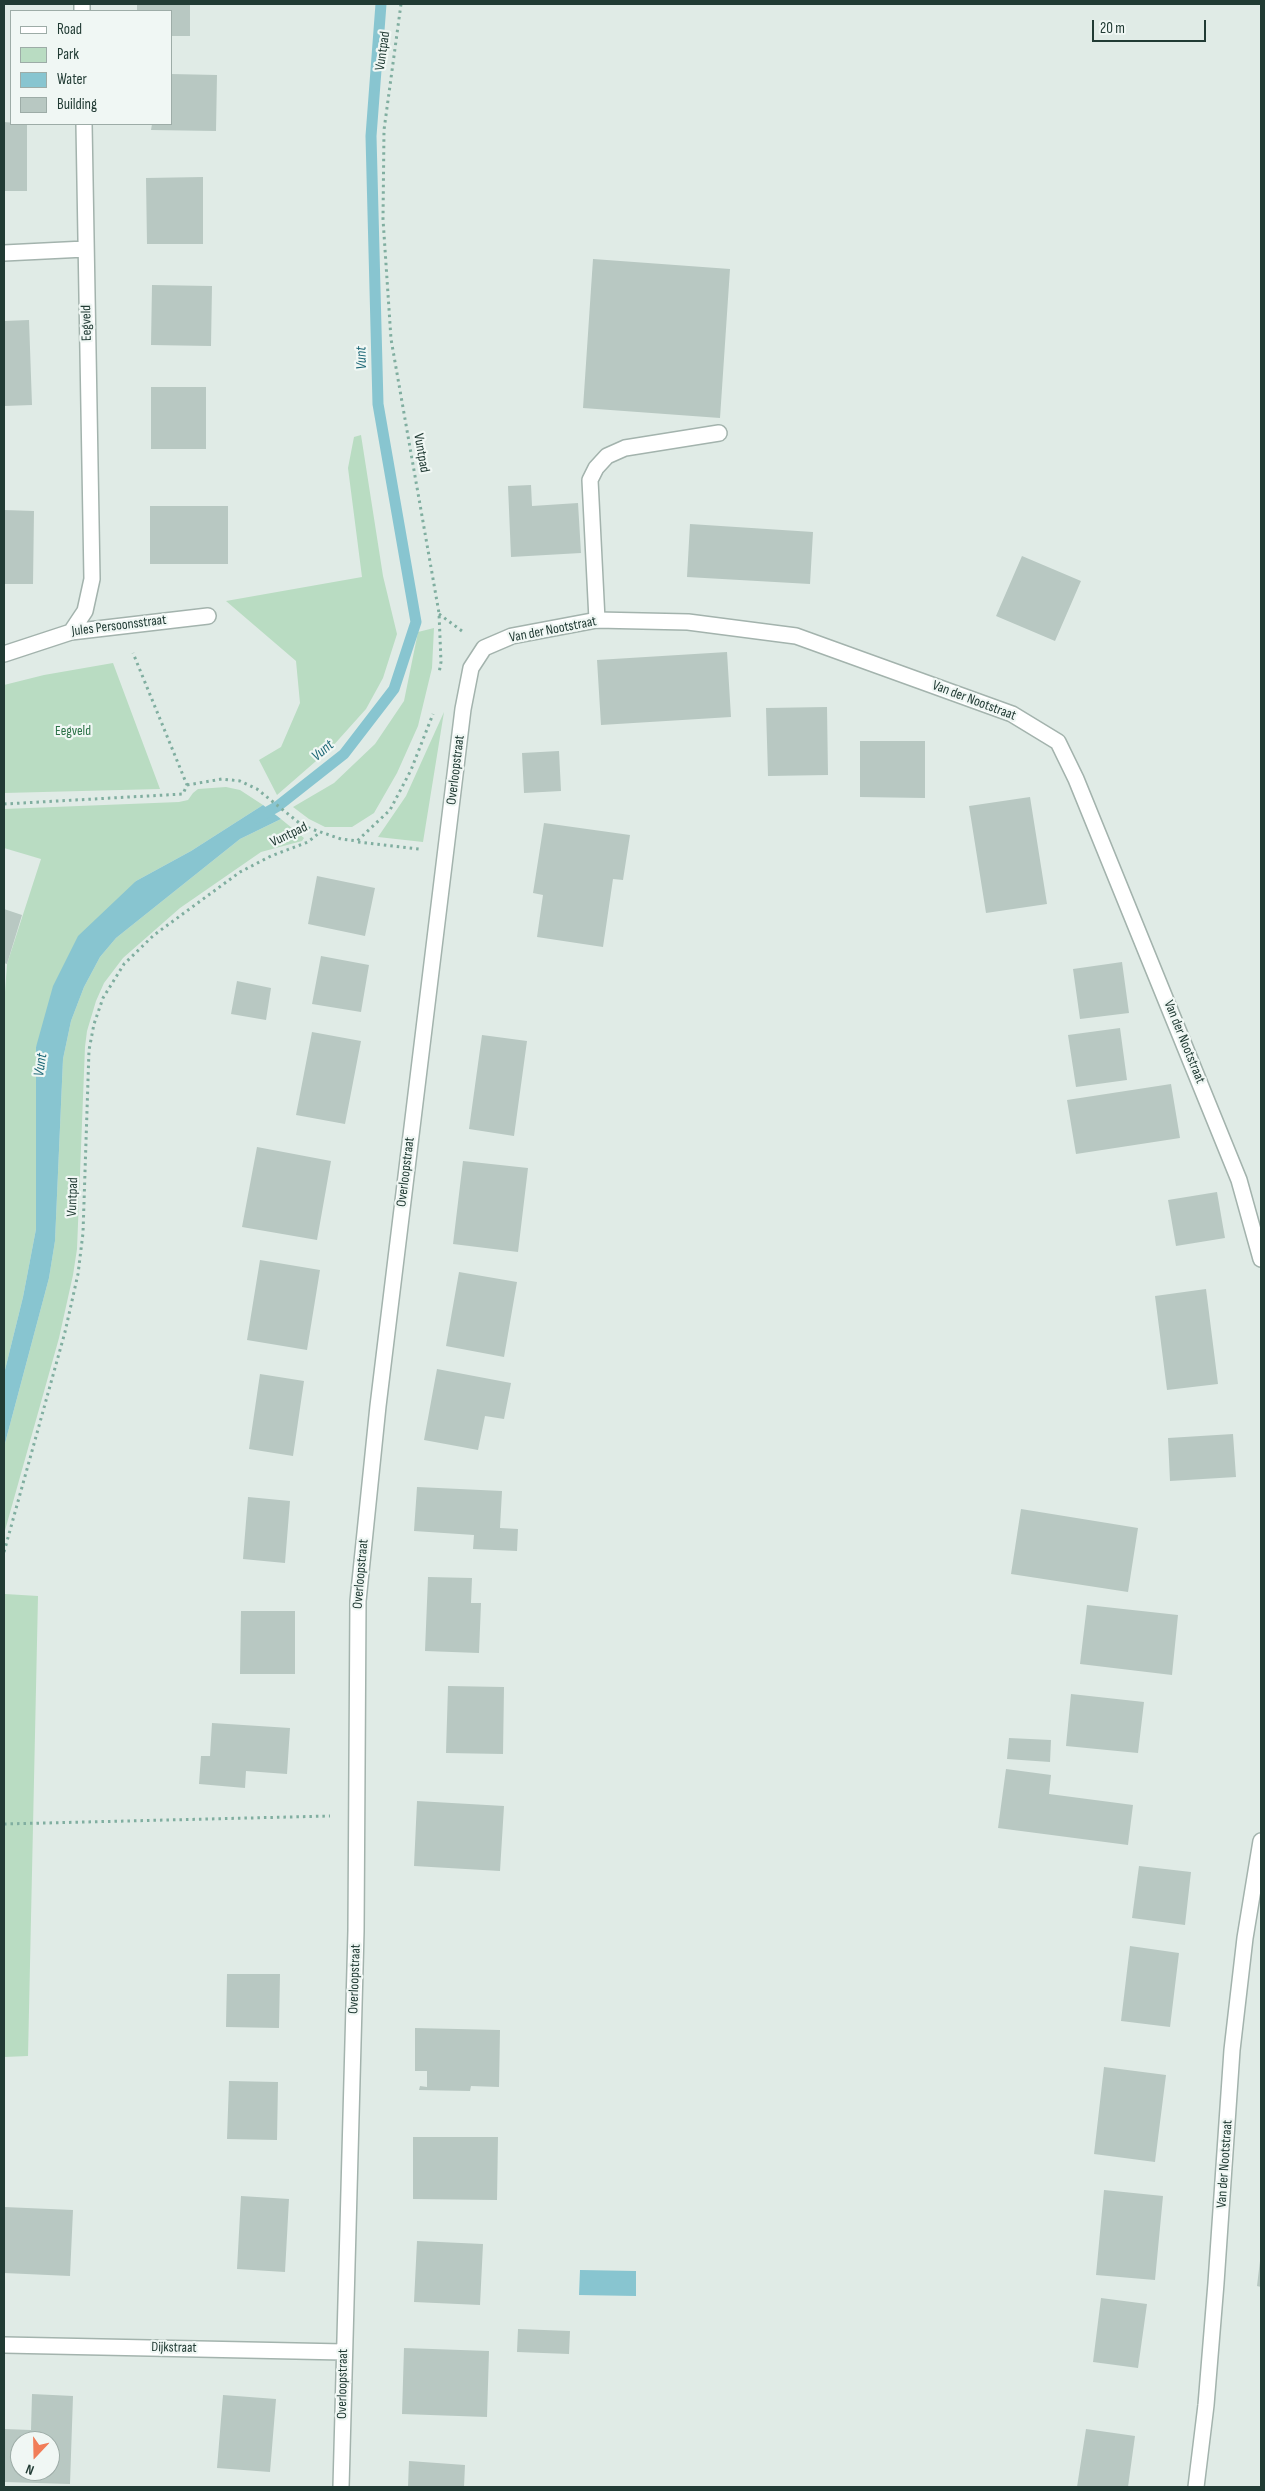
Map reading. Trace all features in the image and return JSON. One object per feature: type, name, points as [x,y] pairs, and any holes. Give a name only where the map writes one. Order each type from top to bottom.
[{"type":"street","name":"Eegveld","points":[[70,632],[85,611],[92,578],[84,125]]},
{"type":"street","points":[[4,253],[85,249]]},
{"type":"street","points":[[597,620],[590,480],[596,468],[607,456],[624,448],[718,432]]},
{"type":"street","name":"Jules Persoonsstraat","points":[[4,654],[70,632],[208,616]]},
{"type":"street","name":"Van der Nootstraat","points":[[471,668],[484,648],[512,636],[597,620],[688,622],[796,636],[1012,714],[1058,742],[1076,779],[1239,1180],[1261,1259]]},
{"type":"street","name":"Overloopstraat","points":[[341,2487],[356,1931],[358,1601],[379,1396],[463,709],[471,668]]},
{"type":"street","name":"Van der Nootstraat","points":[[1196,2487],[1212,2330],[1232,2050],[1245,1938],[1261,1841]]},
{"type":"street","name":"Dijkstraat","points":[[4,2345],[344,2352]]},
{"type":"path","name":"Vuntpad","points":[[401,4],[384,130],[383,220],[391,339],[439,613],[441,662],[438,679]]},
{"type":"path","points":[[4,804],[183,794],[187,785],[122,625]]},
{"type":"path","points":[[357,841],[390,810],[411,770],[434,705]]},
{"type":"path","points":[[187,785],[222,779],[240,781],[256,789],[303,826],[319,833]]},
{"type":"path","name":"Vuntpad","points":[[4,1552],[65,1332],[78,1274],[83,1233],[90,1050],[94,1024],[103,998],[124,964],[154,935],[240,872],[271,856],[308,842],[319,833],[357,841],[446,852]]},
{"type":"path","points":[[4,1824],[292,1815],[356,1816]]},
{"type":"green space","points":[[361,435],[383,576],[397,634],[383,678],[366,709],[331,748],[277,795],[259,760],[281,747],[300,703],[296,661],[226,601],[362,577],[348,468],[354,437]]},
{"type":"green space","points":[[434,628],[432,668],[418,726],[397,773],[374,813],[352,827],[325,827],[309,819],[293,807],[334,783],[375,744],[404,701],[418,632]]},
{"type":"green space","name":"Eegveld","points":[[113,663],[160,789],[4,793],[4,685],[44,675]]},
{"type":"green space","points":[[444,712],[423,842],[378,837],[406,796]]},
{"type":"green space","points":[[226,787],[240,790],[263,805],[191,851],[136,881],[36,1047],[36,1229],[23,1297],[4,1374],[4,1006],[7,964],[41,859],[4,848],[4,809],[179,802],[188,800],[198,789]]},
{"type":"green space","points":[[281,819],[304,838],[302,841],[261,852],[180,908],[123,958],[104,983],[96,1001],[87,1031],[85,1047],[77,1249],[73,1275],[59,1338],[4,1534],[4,1447],[49,1278],[55,1241],[63,1059],[71,1021],[84,987],[100,957],[116,938],[240,839]]},
{"type":"green space","points":[[5,1594],[38,1596],[28,2056],[4,2057]]},
{"type":"water","points":[[263,805],[281,819],[240,839],[116,938],[100,957],[84,987],[71,1021],[63,1059],[55,1241],[49,1278],[4,1447],[4,1374],[23,1297],[36,1229],[36,1047],[53,986],[78,936],[136,881],[191,851]]},
{"type":"water","points":[[580,2270],[636,2271],[636,2296],[579,2295]]},
{"type":"building","points":[[137,4],[190,4],[190,36],[172,36],[172,10],[137,10]]},
{"type":"building","points":[[172,74],[217,75],[216,131],[151,130],[152,125],[172,125]]},
{"type":"building","points":[[4,122],[10,123],[10,125],[27,125],[27,191],[4,191]]},
{"type":"building","points":[[203,177],[203,244],[147,244],[146,178]]},
{"type":"building","points":[[593,259],[730,269],[720,418],[583,408]]},
{"type":"building","points":[[152,285],[212,286],[211,346],[151,345]]},
{"type":"building","points":[[29,320],[32,405],[4,406],[4,321]]},
{"type":"building","points":[[151,387],[206,387],[206,449],[151,449]]},
{"type":"building","points":[[531,485],[532,506],[578,503],[581,553],[511,557],[508,486]]},
{"type":"building","points":[[150,506],[228,506],[228,564],[150,564]]},
{"type":"building","points":[[4,510],[34,511],[33,584],[4,584]]},
{"type":"building","points":[[690,524],[813,532],[810,584],[687,577]]},
{"type":"building","points":[[1022,556],[1081,581],[1055,641],[996,616]]},
{"type":"building","points":[[727,652],[731,717],[601,725],[597,660]]},
{"type":"building","points":[[827,707],[828,775],[768,776],[766,708]]},
{"type":"building","points":[[860,741],[925,741],[925,798],[860,797]]},
{"type":"building","points":[[559,751],[561,791],[524,793],[522,753]]},
{"type":"building","points":[[1030,797],[1047,904],[986,913],[969,806]]},
{"type":"building","points":[[544,823],[630,835],[623,880],[613,879],[603,947],[537,937],[543,895],[533,893]]},
{"type":"building","points":[[317,876],[375,888],[365,936],[308,924]]},
{"type":"building","points":[[4,909],[22,915],[7,964],[4,963]]},
{"type":"building","points":[[321,956],[369,965],[361,1012],[312,1004]]},
{"type":"building","points":[[1122,962],[1129,1013],[1080,1019],[1073,969]]},
{"type":"building","points":[[237,981],[271,988],[266,1020],[231,1014]]},
{"type":"building","points":[[1120,1028],[1127,1080],[1076,1087],[1068,1035]]},
{"type":"building","points":[[312,1032],[361,1041],[345,1124],[296,1115]]},
{"type":"building","points":[[482,1035],[527,1041],[514,1136],[469,1129]]},
{"type":"building","points":[[1171,1084],[1180,1138],[1076,1154],[1067,1100]]},
{"type":"building","points":[[257,1147],[331,1161],[317,1240],[242,1227]]},
{"type":"building","points":[[463,1161],[528,1168],[518,1252],[453,1244]]},
{"type":"building","points":[[1217,1192],[1225,1238],[1176,1246],[1168,1200]]},
{"type":"building","points":[[260,1260],[320,1270],[307,1350],[247,1340]]},
{"type":"building","points":[[459,1272],[517,1282],[504,1357],[446,1346]]},
{"type":"building","points":[[1206,1289],[1218,1384],[1167,1390],[1155,1296]]},
{"type":"building","points":[[437,1369],[511,1383],[504,1419],[485,1416],[478,1450],[424,1440]]},
{"type":"building","points":[[260,1374],[304,1381],[293,1456],[249,1449]]},
{"type":"building","points":[[1233,1434],[1236,1477],[1170,1481],[1168,1438]]},
{"type":"building","points":[[417,1487],[502,1491],[500,1528],[518,1529],[517,1551],[473,1549],[474,1535],[414,1531]]},
{"type":"building","points":[[248,1497],[290,1501],[285,1563],[243,1559]]},
{"type":"building","points":[[1021,1509],[1138,1528],[1128,1592],[1011,1574]]},
{"type":"building","points":[[428,1577],[472,1578],[471,1603],[481,1603],[479,1653],[425,1651]]},
{"type":"building","points":[[1087,1605],[1178,1615],[1172,1675],[1080,1664]]},
{"type":"building","points":[[241,1611],[295,1611],[295,1674],[240,1674]]},
{"type":"building","points":[[448,1686],[504,1687],[503,1754],[446,1753]]},
{"type":"building","points":[[1071,1694],[1144,1702],[1138,1753],[1066,1746]]},
{"type":"building","points":[[212,1723],[290,1728],[287,1774],[246,1771],[245,1788],[199,1784],[201,1756],[210,1756]]},
{"type":"building","points":[[1009,1738],[1051,1740],[1050,1762],[1007,1759]]},
{"type":"building","points":[[1006,1769],[1051,1775],[1049,1794],[1133,1805],[1128,1845],[998,1828]]},
{"type":"building","points":[[417,1801],[504,1806],[500,1871],[414,1866]]},
{"type":"building","points":[[1139,1866],[1191,1872],[1185,1925],[1132,1918]]},
{"type":"building","points":[[1130,1946],[1179,1953],[1170,2027],[1121,2021]]},
{"type":"building","points":[[227,1974],[280,1974],[279,2028],[226,2027]]},
{"type":"building","points":[[415,2028],[500,2030],[499,2087],[471,2086],[470,2091],[419,2090],[420,2086],[427,2087],[427,2071],[415,2071]]},
{"type":"building","points":[[1104,2067],[1166,2075],[1155,2162],[1094,2154]]},
{"type":"building","points":[[229,2081],[278,2082],[277,2140],[227,2139]]},
{"type":"building","points":[[413,2137],[498,2137],[497,2200],[413,2199]]},
{"type":"building","points":[[1104,2190],[1163,2196],[1155,2280],[1096,2275]]},
{"type":"building","points":[[241,2196],[289,2199],[285,2272],[237,2269]]},
{"type":"building","points":[[4,2207],[73,2210],[70,2276],[4,2273]]},
{"type":"building","points":[[417,2241],[483,2244],[480,2305],[414,2302]]},
{"type":"building","points":[[1261,2261],[1261,2287],[1257,2286]]},
{"type":"building","points":[[1101,2298],[1147,2304],[1138,2368],[1093,2362]]},
{"type":"building","points":[[518,2329],[570,2331],[569,2354],[517,2352]]},
{"type":"building","points":[[404,2348],[489,2351],[487,2417],[402,2414]]},
{"type":"building","points":[[32,2394],[73,2396],[70,2484],[4,2482],[4,2429],[31,2430]]},
{"type":"building","points":[[223,2395],[276,2399],[270,2472],[217,2468]]},
{"type":"building","points":[[1086,2429],[1135,2436],[1128,2487],[1077,2487]]},
{"type":"building","points":[[409,2461],[465,2465],[464,2487],[408,2487]]},
{"type":"waterway","name":"Vunt","points":[[257,818],[278,806],[344,754],[394,689],[416,622],[378,404],[371,136],[381,4]]}]
